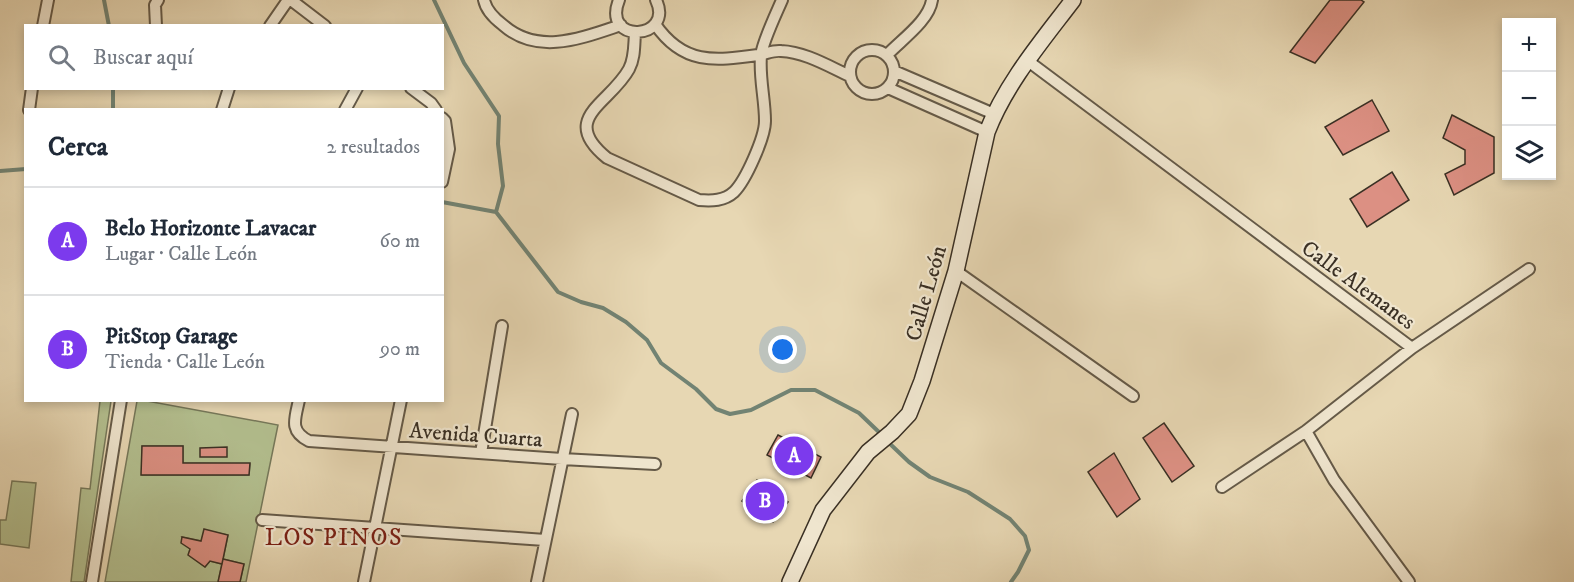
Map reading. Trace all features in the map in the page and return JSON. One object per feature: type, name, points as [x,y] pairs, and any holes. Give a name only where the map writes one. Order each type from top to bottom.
[{"type":"main road","name":"Calle León","points":[[793,581],[823,510],[868,452],[909,414],[922,381],[956,271],[987,132],[994,114],[1028,61],[1073,0]]},
{"type":"street","points":[[43,24],[48,0]]},
{"type":"street","points":[[156,24],[155,6],[158,0]]},
{"type":"street","points":[[271,24],[289,0],[322,24]]},
{"type":"street","points":[[484,0],[494,18],[510,32],[525,40],[547,43],[582,39],[621,26]]},
{"type":"street","points":[[619,0],[616,13],[621,26],[635,33],[643,32],[655,24],[659,11],[656,0]]},
{"type":"street","points":[[635,33],[634,54],[629,69],[620,83],[590,114],[586,125],[588,136],[595,148],[608,158],[699,200],[723,199],[734,192],[743,179],[761,140],[765,123],[760,54],[782,0]]},
{"type":"street","points":[[886,55],[925,18],[932,0]]},
{"type":"street","points":[[655,24],[662,35],[693,56],[705,59],[772,51],[794,53],[808,56],[850,76]]},
{"type":"street","points":[[873,50],[886,55],[894,71],[894,77],[888,88],[875,94],[868,94],[855,87],[850,76],[850,67],[858,54],[873,50]]},
{"type":"street","name":"Calle Alemanes","points":[[1028,61],[1412,348],[1306,431],[1222,487]]},
{"type":"street","points":[[894,71],[994,114]]},
{"type":"street","points":[[888,88],[987,132]]},
{"type":"street","points":[[29,108],[32,90]]},
{"type":"street","points":[[223,108],[228,90]]},
{"type":"street","points":[[346,108],[356,90]]},
{"type":"street","points":[[414,90],[435,108]]},
{"type":"street","points":[[444,121],[449,149],[444,173]]},
{"type":"street","points":[[1412,348],[1529,268]]},
{"type":"street","points":[[956,271],[1133,396]]},
{"type":"street","points":[[480,453],[502,326]]},
{"type":"street","points":[[92,582],[121,402]]},
{"type":"street","name":"Avenida Cuarta","points":[[299,402],[295,426],[297,432],[309,441],[655,464]]},
{"type":"street","points":[[364,582],[401,402]]},
{"type":"street","points":[[537,582],[572,414]]},
{"type":"street","points":[[1306,431],[1334,480],[1409,582]]},
{"type":"street","points":[[262,520],[544,540]]},
{"type":"green space","points":[[100,402],[111,402],[84,582],[71,582],[81,488],[90,489]]},
{"type":"green space","points":[[137,402],[152,402],[278,425],[246,582],[240,582],[244,564],[223,559],[228,535],[205,530],[201,541],[182,537],[190,549],[189,555],[205,567],[210,561],[222,564],[218,582],[105,582]],"holes":[[[142,446],[183,446],[183,463],[250,464],[249,475],[142,475]]]},
{"type":"green space","points":[[12,481],[36,483],[29,548],[0,544],[0,520],[6,520]]},
{"type":"building","points":[[1330,0],[1361,0],[1364,2],[1315,63],[1290,52]]},
{"type":"building","points":[[1372,100],[1389,131],[1343,155],[1325,127]]},
{"type":"building","points":[[1452,115],[1494,137],[1494,173],[1454,195],[1445,174],[1465,164],[1465,150],[1443,138]]},
{"type":"building","points":[[1392,172],[1409,200],[1367,227],[1350,199]]},
{"type":"building","points":[[1164,423],[1194,466],[1172,482],[1143,438]]},
{"type":"building","points":[[778,435],[821,457],[811,478],[767,455]]},
{"type":"building","points":[[142,446],[183,446],[183,463],[250,463],[249,475],[141,475]]},
{"type":"building","points":[[227,447],[227,457],[200,457],[200,448]]},
{"type":"building","points":[[1114,453],[1140,499],[1117,517],[1088,472]]},
{"type":"building","points":[[757,480],[788,502],[773,522],[742,501]]},
{"type":"building","points":[[204,529],[228,535],[222,564],[210,561],[205,567],[188,555],[190,549],[181,543],[182,537],[201,541]]},
{"type":"building","points":[[223,559],[244,564],[240,582],[218,582]]},
{"type":"waterway","points":[[104,0],[109,24]]},
{"type":"waterway","points":[[434,0],[464,63],[499,116],[498,144],[503,186],[496,212],[558,292],[603,308],[626,322],[647,340],[661,363],[696,389],[716,409],[730,414],[751,410],[791,390],[815,390],[859,413],[882,435]]},
{"type":"waterway","points":[[113,90],[113,108]]},
{"type":"waterway","points":[[0,171],[24,169]]},
{"type":"waterway","points":[[444,202],[496,212]]},
{"type":"waterway","points":[[887,441],[909,462],[930,477],[968,492],[1010,519],[1025,536],[1029,550],[1011,582]]},
{"type":"place","name":"Belo Horizonte Lavacar","points":[[794,456]]},
{"type":"place","name":"PitStop Garage","points":[[765,501]]},
{"type":"district","name":"LOS PINOS","points":[[334,537]]}]
